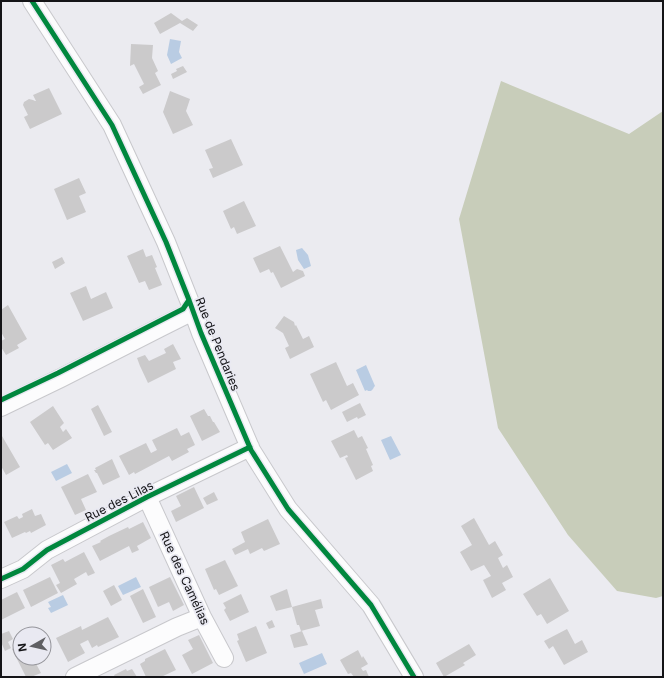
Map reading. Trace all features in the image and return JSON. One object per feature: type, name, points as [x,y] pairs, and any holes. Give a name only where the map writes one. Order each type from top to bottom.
[{"type":"street","name":"Rue de Pendaries","points":[[32,1],[112,125],[166,242],[201,333],[250,447],[288,509],[372,605],[414,677]]},
{"type":"street","points":[[1,407],[193,311]]},
{"type":"street","name":"Rue des Lilas","points":[[1,579],[23,568],[47,550],[147,497],[250,447]]},
{"type":"street","name":"Rue des Camélias","points":[[147,497],[202,617],[224,658]]},
{"type":"street","points":[[76,677],[177,627],[202,617]]},
{"type":"green space","points":[[501,81],[629,134],[663,111],[663,596],[656,598],[617,591],[568,535],[498,428],[459,219]]},
{"type":"water","points":[[170,39],[181,41],[179,52],[182,58],[171,64],[167,55]]},
{"type":"water","points":[[302,248],[308,255],[311,266],[304,269],[298,260],[296,250]]},
{"type":"water","points":[[366,365],[375,386],[371,391],[365,391],[356,370]]},
{"type":"water","points":[[391,436],[401,455],[390,460],[381,440]]},
{"type":"water","points":[[67,464],[72,473],[56,481],[51,472]]},
{"type":"water","points":[[136,577],[141,587],[123,595],[118,586]]},
{"type":"water","points":[[63,595],[68,605],[51,613],[48,608],[51,607],[48,602]]},
{"type":"water","points":[[322,653],[327,664],[304,674],[299,663]]},
{"type":"building","points":[[171,13],[182,21],[187,18],[198,25],[193,31],[180,23],[160,34],[154,23]]},
{"type":"building","points":[[131,44],[153,45],[152,58],[158,71],[155,73],[161,85],[143,94],[139,87],[144,84],[134,64],[130,66]]},
{"type":"building","points":[[183,66],[187,72],[173,79],[171,74],[177,71],[176,69]]},
{"type":"building","points":[[49,88],[62,114],[30,129],[24,117],[28,115],[23,105],[24,102],[29,99],[36,101],[33,95]]},
{"type":"building","points":[[170,91],[190,99],[186,111],[193,125],[173,134],[163,112]]},
{"type":"building","points":[[231,139],[243,165],[213,178],[209,169],[213,168],[205,150]]},
{"type":"building","points":[[79,178],[86,193],[79,196],[86,212],[67,220],[54,189]]},
{"type":"building","points":[[244,201],[256,226],[237,234],[234,227],[231,229],[223,211]]},
{"type":"building","points":[[280,246],[293,272],[297,269],[303,271],[305,276],[281,288],[273,272],[271,273],[269,269],[260,273],[253,258]]},
{"type":"building","points":[[143,249],[146,257],[152,255],[157,267],[155,268],[162,285],[149,290],[145,281],[139,283],[127,256]]},
{"type":"building","points":[[62,257],[65,263],[55,269],[52,262]]},
{"type":"building","points":[[86,286],[91,299],[106,292],[113,308],[83,321],[70,293]]},
{"type":"building","points":[[8,305],[27,339],[17,345],[19,348],[6,355],[1,347],[1,341],[5,339],[1,332],[1,310]]},
{"type":"building","points":[[284,316],[294,322],[303,339],[309,336],[314,347],[290,359],[285,348],[289,346],[283,333],[275,328]]},
{"type":"building","points":[[173,344],[181,359],[173,362],[176,369],[148,383],[137,358],[145,355],[149,361],[166,353],[164,349]]},
{"type":"building","points":[[336,362],[347,386],[353,383],[359,395],[331,410],[326,400],[323,402],[310,374]]},
{"type":"building","points":[[360,403],[366,415],[358,419],[357,417],[347,422],[342,412]]},
{"type":"building","points":[[98,405],[112,432],[104,436],[91,409]]},
{"type":"building","points":[[53,406],[64,423],[60,427],[63,432],[66,429],[72,438],[53,450],[48,443],[45,445],[30,422]]},
{"type":"building","points":[[204,409],[220,432],[202,441],[190,416]]},
{"type":"building","points":[[177,428],[181,436],[189,432],[195,445],[187,449],[189,452],[172,461],[169,456],[135,474],[134,472],[129,475],[119,456],[146,443],[151,453],[157,450],[152,440]]},
{"type":"building","points":[[354,430],[358,438],[362,436],[368,448],[366,449],[373,465],[371,466],[373,471],[356,480],[345,458],[348,457],[347,455],[340,458],[331,441]]},
{"type":"building","points":[[2,436],[20,467],[6,475],[1,466]]},
{"type":"building","points":[[112,459],[120,477],[103,485],[94,470]]},
{"type":"building","points":[[88,474],[97,492],[81,499],[86,510],[75,515],[61,487]]},
{"type":"building","points":[[194,487],[204,508],[176,522],[171,511],[181,506],[176,496]]},
{"type":"building","points":[[214,492],[218,500],[207,505],[203,498]]},
{"type":"building","points":[[32,509],[35,516],[41,514],[46,525],[31,533],[30,531],[25,532],[12,538],[4,522],[17,516],[19,519],[23,517],[22,514]]},
{"type":"building","points":[[474,518],[489,545],[495,541],[503,555],[498,558],[503,568],[507,565],[513,577],[502,583],[506,590],[492,598],[483,580],[491,576],[484,565],[471,571],[460,552],[472,545],[461,526]]},
{"type":"building","points":[[268,519],[280,544],[264,551],[262,548],[250,554],[248,549],[235,555],[232,549],[245,542],[241,532]]},
{"type":"building","points":[[143,522],[151,538],[137,546],[139,550],[132,553],[129,546],[100,561],[92,546],[128,527],[129,529]]},
{"type":"building","points":[[84,552],[95,573],[88,576],[86,572],[74,579],[77,584],[61,593],[56,585],[60,583],[51,565],[63,559],[65,562]]},
{"type":"building","points":[[225,560],[238,586],[219,595],[216,589],[214,590],[205,569]]},
{"type":"building","points":[[50,577],[58,593],[31,607],[23,590]]},
{"type":"building","points":[[170,577],[184,605],[173,611],[169,602],[158,607],[149,587]]},
{"type":"building","points":[[550,578],[569,611],[547,624],[541,614],[537,616],[523,594]]},
{"type":"building","points":[[114,585],[122,600],[111,606],[103,591]]},
{"type":"building","points":[[143,589],[156,617],[143,623],[130,596]]},
{"type":"building","points":[[287,589],[292,607],[276,611],[270,596]]},
{"type":"building","points":[[17,592],[25,608],[1,620],[1,600]]},
{"type":"building","points":[[241,594],[249,612],[230,621],[224,610],[226,608],[223,603]]},
{"type":"building","points":[[321,599],[323,608],[315,610],[320,626],[301,631],[299,625],[297,625],[292,607]]},
{"type":"building","points":[[108,617],[119,637],[98,647],[97,645],[92,648],[88,640],[80,644],[85,653],[68,662],[56,638],[81,626],[82,630]]},
{"type":"building","points":[[272,620],[275,627],[269,629],[266,623]]},
{"type":"building","points":[[256,626],[267,653],[246,662],[237,641],[239,640],[237,634]]},
{"type":"building","points":[[567,629],[575,644],[582,640],[588,652],[564,665],[553,646],[549,649],[544,641]]},
{"type":"building","points":[[9,631],[12,637],[12,640],[8,642],[11,648],[5,651],[1,642],[1,634]]},
{"type":"building","points":[[302,631],[308,645],[294,648],[290,635]]},
{"type":"building","points":[[199,635],[213,663],[192,674],[182,655],[193,649],[188,640]]},
{"type":"building","points":[[469,644],[476,655],[463,663],[465,665],[444,677],[436,663]]},
{"type":"building","points":[[165,649],[176,670],[161,677],[146,677],[140,664],[145,661],[145,659]]},
{"type":"building","points":[[358,650],[362,658],[363,656],[368,664],[361,668],[363,671],[366,670],[369,677],[354,677],[351,673],[348,674],[340,660]]},
{"type":"building","points":[[20,666],[37,666],[41,673],[31,677],[26,677]]},
{"type":"building","points":[[126,669],[127,671],[132,669],[137,677],[115,677],[114,675]]},
{"type":"cycle path","points":[[32,1],[112,125],[166,242],[201,333],[251,450],[288,509],[371,605],[414,677]]},
{"type":"cycle path","points":[[1,400],[58,373],[183,309],[189,300]]},
{"type":"cycle path","points":[[1,579],[23,569],[47,550],[147,497],[250,447]]}]
